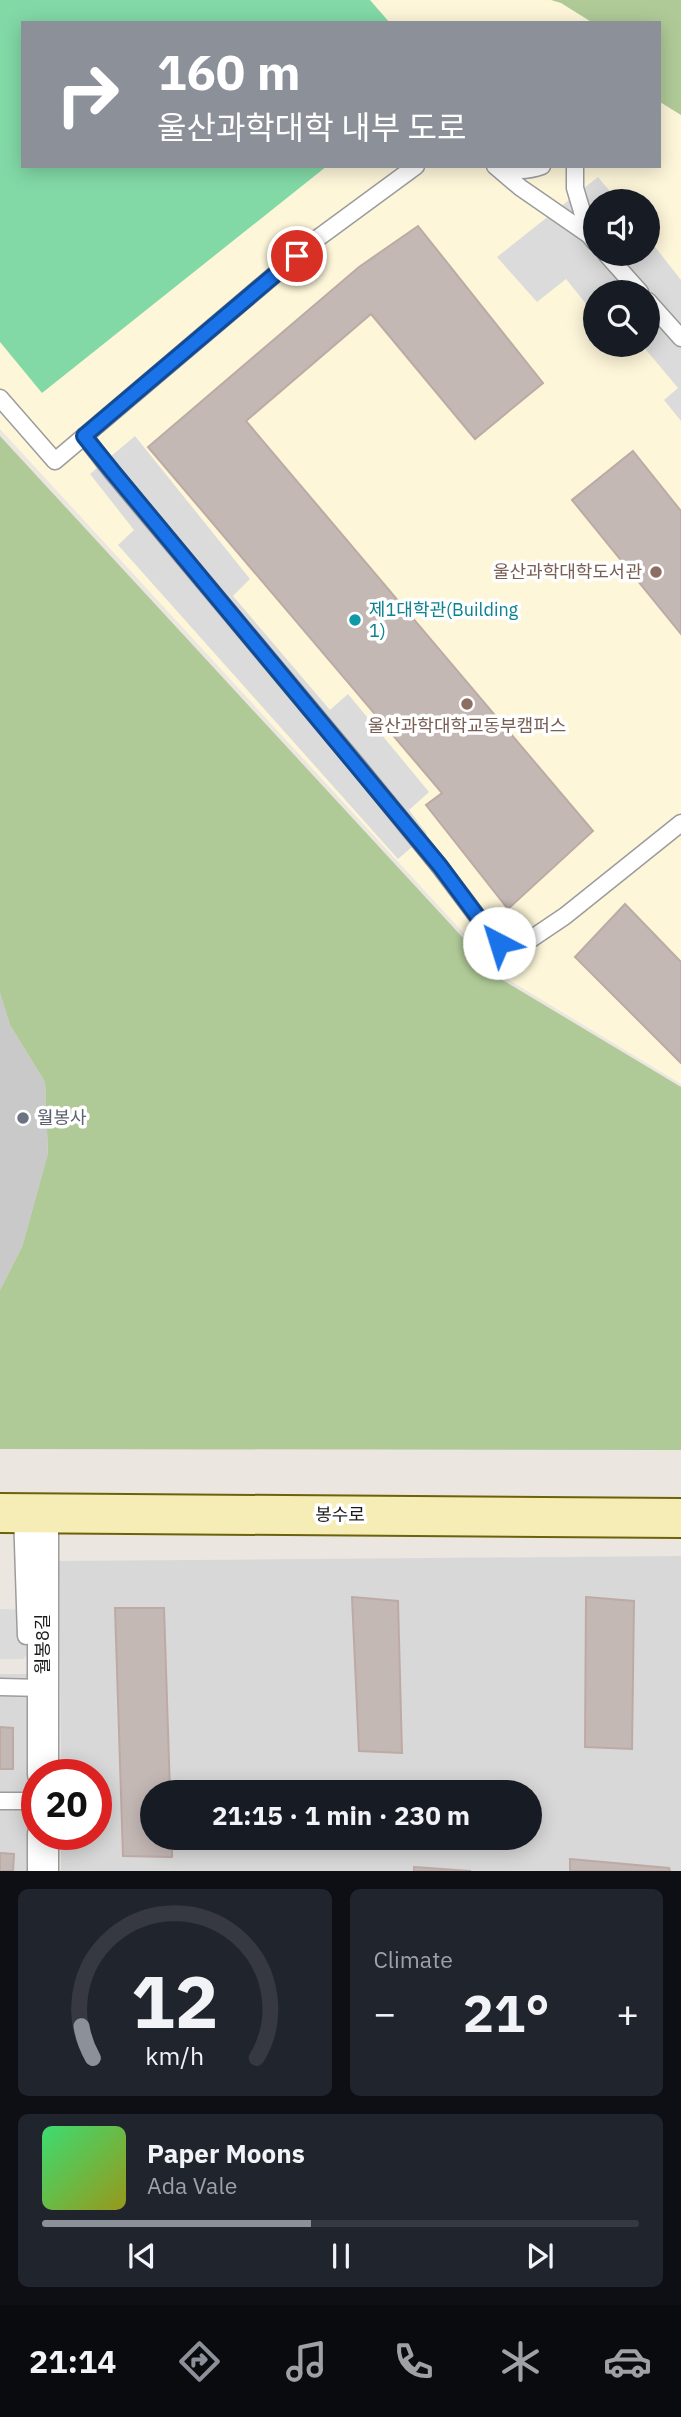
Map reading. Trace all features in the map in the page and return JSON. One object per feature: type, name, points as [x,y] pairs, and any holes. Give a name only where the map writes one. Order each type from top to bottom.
[{"type":"main road","name":"봉수로","points":[[22,1513],[681,1518]]},
{"type":"street","name":"월봉8길","points":[[22,1513],[43,1688],[43,1759]]},
{"type":"street","points":[[43,1850],[43,1871]]},
{"type":"lane","points":[[0,398],[55,461],[318,238],[413,168]]},
{"type":"lane","points":[[500,168],[521,188],[583,232]]},
{"type":"lane","points":[[504,168],[529,171],[537,168]]},
{"type":"lane","points":[[575,168],[575,188],[583,212]]},
{"type":"lane","points":[[617,266],[629,280]]},
{"type":"lane","points":[[660,314],[681,338]]},
{"type":"lane","points":[[84,436],[440,866],[499,943],[522,945],[565,916],[681,822]]},
{"type":"lane","points":[[22,1513],[26,1636]]},
{"type":"lane","points":[[0,1687],[43,1688]]},
{"type":"lane","points":[[0,1801],[21,1801]]},
{"type":"shaded area","name":"울산과학대학교동부캠퍼스","points":[[0,0],[681,0],[681,1084],[504,977],[0,429]]},
{"type":"shaded area","points":[[598,177],[608,189],[583,189],[583,266],[660,266],[660,253],[681,280],[681,421],[664,400],[678,388],[652,357],[660,357],[660,280],[583,280],[583,300],[566,279],[537,302],[497,257]]},
{"type":"shaded area","points":[[135,436],[250,579],[233,596],[330,710],[348,694],[429,792],[409,810],[427,834],[398,859],[118,545],[134,530],[90,474]]},
{"type":"shaded area","name":"월봉사","points":[[0,993],[10,1025],[45,1082],[48,1155],[22,1247],[0,1290]]},
{"type":"shaded area","points":[[681,1556],[681,1871],[61,1871],[61,1850],[112,1850],[112,1759],[61,1759],[59,1561]]},
{"type":"shaded area","points":[[0,1609],[32,1610],[32,1648],[23,1659],[0,1659]]},
{"type":"shaded area","points":[[0,1674],[28,1674],[30,1759],[21,1759],[21,1850],[32,1850],[33,1871],[0,1871]]},
{"type":"green space","points":[[0,0],[370,0],[388,21],[21,21],[21,168],[324,168],[42,393],[0,342]]},
{"type":"green space","points":[[551,0],[681,0],[681,115],[661,103],[661,21],[590,21],[561,3]]},
{"type":"green space","points":[[0,436],[501,979],[681,1087],[681,1450],[0,1449],[0,1290],[22,1247],[48,1154],[45,1082],[10,1025],[0,993]]},
{"type":"building","name":"제1대학관(Building 1)","points":[[418,226],[543,383],[475,439],[371,314],[246,421],[593,831],[508,909],[426,805],[442,793],[148,447],[359,267]]},
{"type":"building","name":"울산과학대학도서관","points":[[633,451],[681,511],[681,634],[572,500]]},
{"type":"building","points":[[625,904],[681,962],[681,1063],[575,957]]},
{"type":"building","points":[[352,1597],[398,1601],[402,1753],[359,1751]]},
{"type":"building","points":[[586,1597],[634,1601],[632,1749],[585,1747]]},
{"type":"building","points":[[115,1608],[164,1608],[170,1780],[140,1780],[140,1850],[172,1850],[172,1857],[123,1856]]},
{"type":"building","points":[[0,1727],[13,1728],[13,1769],[0,1769]]},
{"type":"building","points":[[0,1853],[14,1854],[13,1871],[0,1871]]},
{"type":"building","points":[[570,1859],[669,1868],[670,1871],[570,1871]]},
{"type":"building","points":[[414,1867],[471,1871],[414,1871]]},
{"type":"place","name":"울산과학대학도서관","points":[[656,572]]},
{"type":"place","name":"제1대학관(Building 1)","points":[[355,620]]},
{"type":"place","name":"울산과학대학교동부캠퍼스","points":[[467,704]]},
{"type":"place","name":"월봉사","points":[[23,1118]]},
{"type":"route","points":[[297,256],[84,436],[440,866],[499,943]]}]
